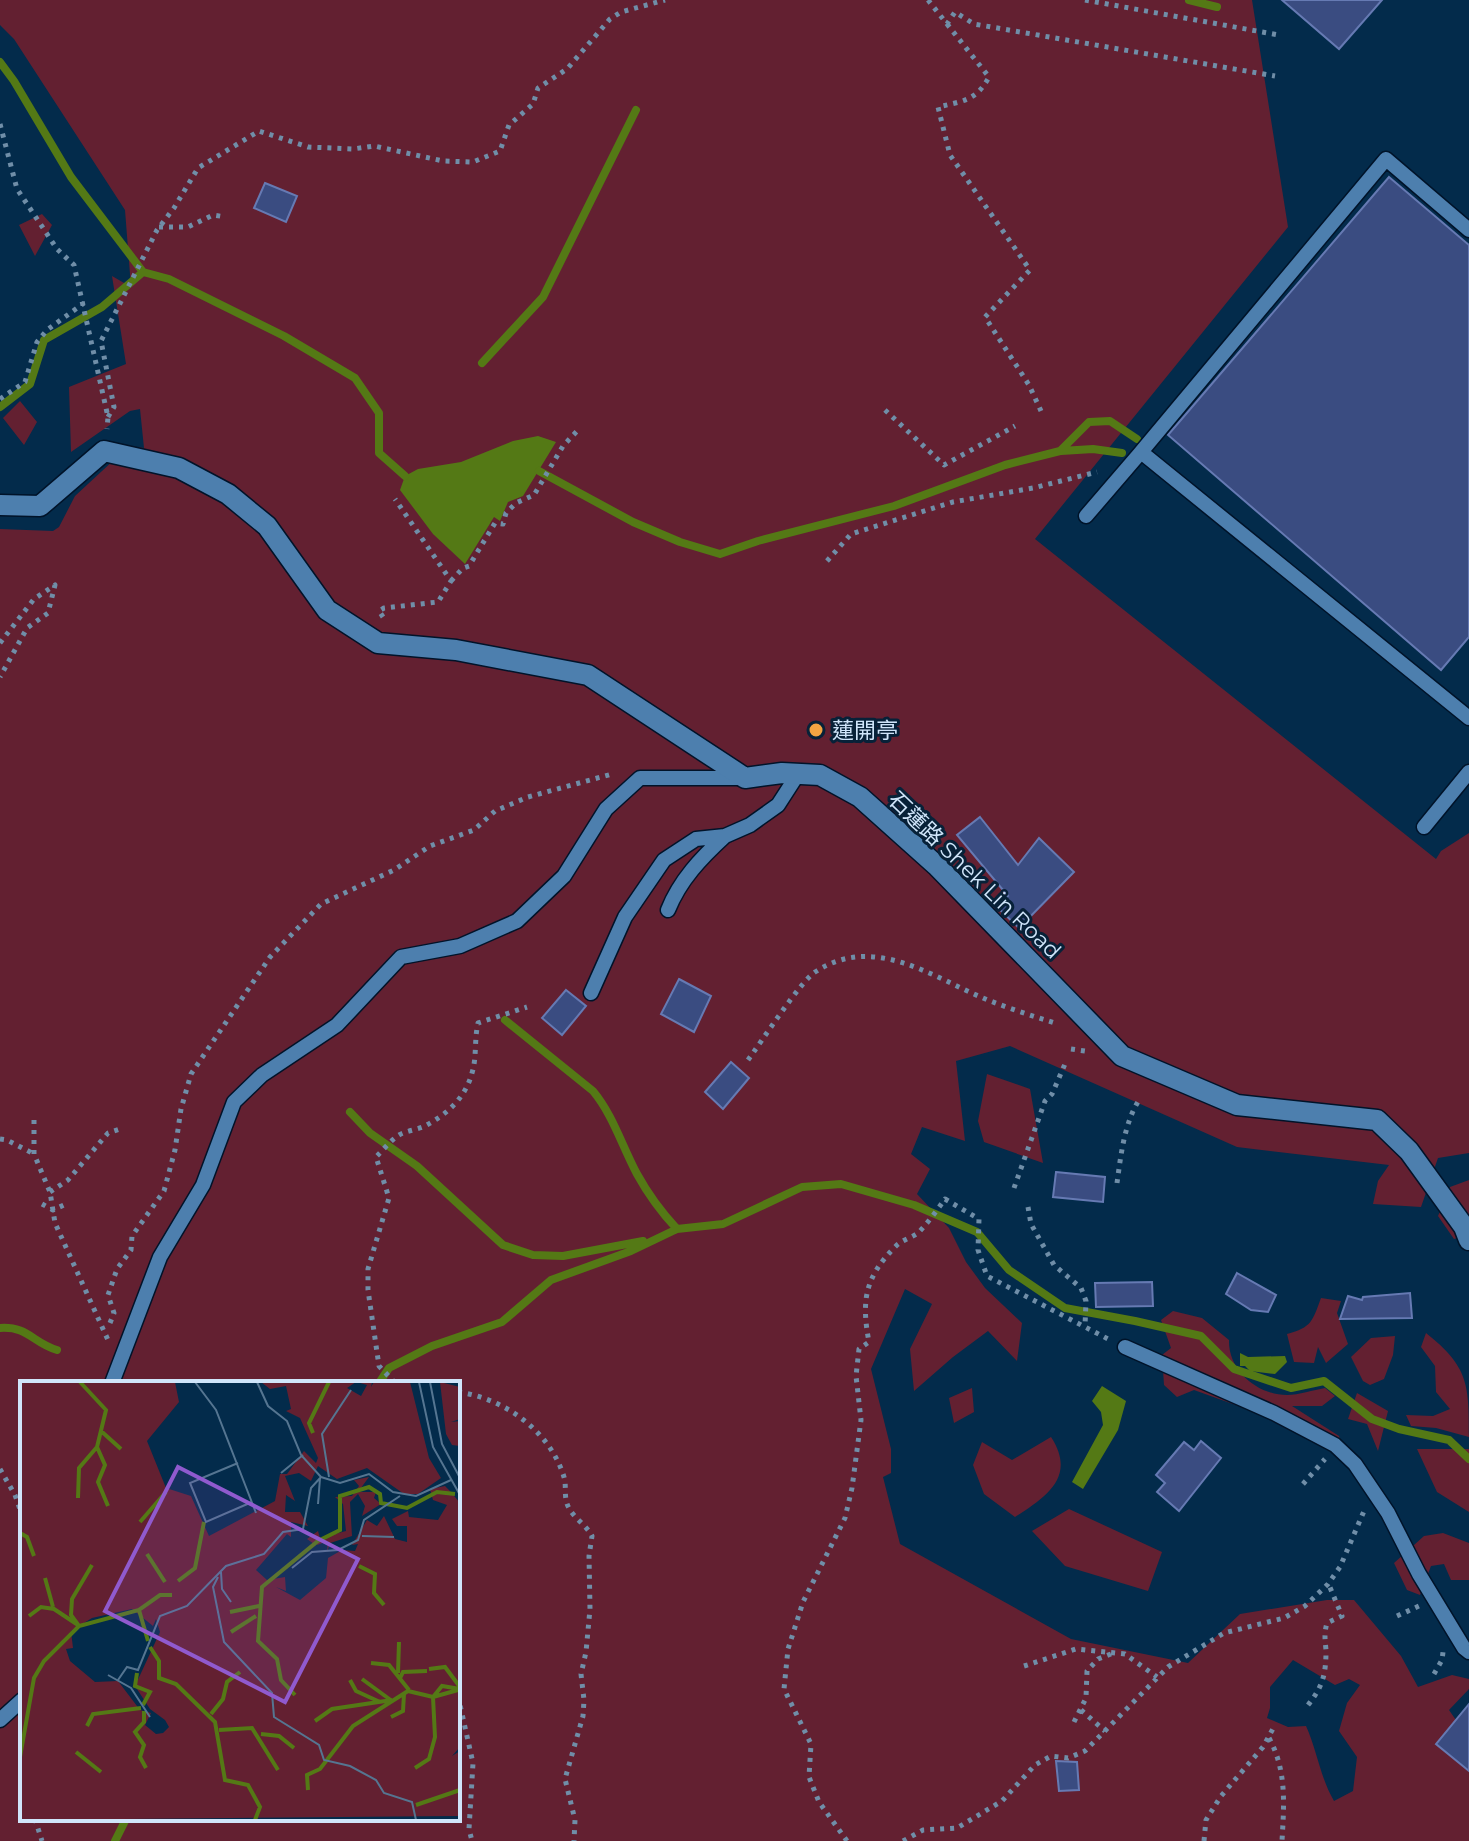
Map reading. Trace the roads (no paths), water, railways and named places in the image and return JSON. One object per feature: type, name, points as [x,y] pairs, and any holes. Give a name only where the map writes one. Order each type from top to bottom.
[{"type":"street","points":[[0,505],[40,506],[104,451],[179,468],[228,494],[267,526],[327,610],[378,643],[456,650],[588,675],[745,778]]},
{"type":"street","name":"石蓮路 Shek Lin Road","points":[[745,778],[782,773],[820,775],[860,797],[937,866],[1122,1056],[1237,1105],[1377,1120],[1409,1151],[1464,1227],[1469,1240]]},
{"type":"lane","points":[[1086,516],[1386,159],[1469,230]]},
{"type":"lane","points":[[1137,457],[1469,718]]},
{"type":"lane","points":[[1424,827],[1469,772]]},
{"type":"lane","points":[[591,993],[625,917],[664,860],[696,839],[725,836],[750,825],[778,805],[798,774]]},
{"type":"lane","points":[[113,1381],[160,1257],[203,1185],[234,1102],[262,1075],[337,1025],[401,957],[460,946],[517,921],[564,876],[606,809],[640,778],[745,778]]},
{"type":"lane","points":[[668,910],[677,889],[701,858],[725,836]]},
{"type":"lane","points":[[1125,1347],[1274,1413],[1335,1445],[1355,1464],[1388,1513],[1446,1619],[1469,1652]]},
{"type":"lane","points":[[0,1720],[20,1702]]},
{"type":"waterway","points":[[1189,0],[1217,7]]},
{"type":"waterway","points":[[0,62],[71,177],[143,272],[169,279],[284,336],[355,378],[379,413],[379,453],[405,476]]},
{"type":"waterway","points":[[482,363],[543,297],[636,110]]},
{"type":"waterway","points":[[0,407],[30,384],[44,340],[102,307],[143,272]]},
{"type":"waterway","points":[[539,471],[633,522],[680,542],[720,554],[758,541],[894,506],[1005,465],[1060,451],[1089,422],[1110,421],[1137,439]]},
{"type":"waterway","points":[[1061,451],[1093,449],[1122,453]]},
{"type":"waterway","points":[[505,1020],[593,1091],[612,1120],[641,1181],[675,1230]]},
{"type":"waterway","points":[[350,1112],[370,1133],[417,1166],[503,1245],[533,1255],[563,1256],[643,1241]]},
{"type":"waterway","points":[[380,1381],[389,1368],[432,1346],[502,1322],[551,1280],[631,1251],[677,1229],[723,1224],[802,1187],[841,1184],[914,1205],[977,1232],[1009,1270],[1065,1308],[1201,1336],[1234,1369],[1291,1388],[1324,1381],[1372,1419],[1399,1429],[1449,1440],[1469,1459]]},
{"type":"waterway","points":[[0,1328],[24,1332],[57,1350]]},
{"type":"waterway","points":[[115,1841],[125,1821]]},
{"type":"place","name":"蓮開亭","points":[[816,730]]}]
